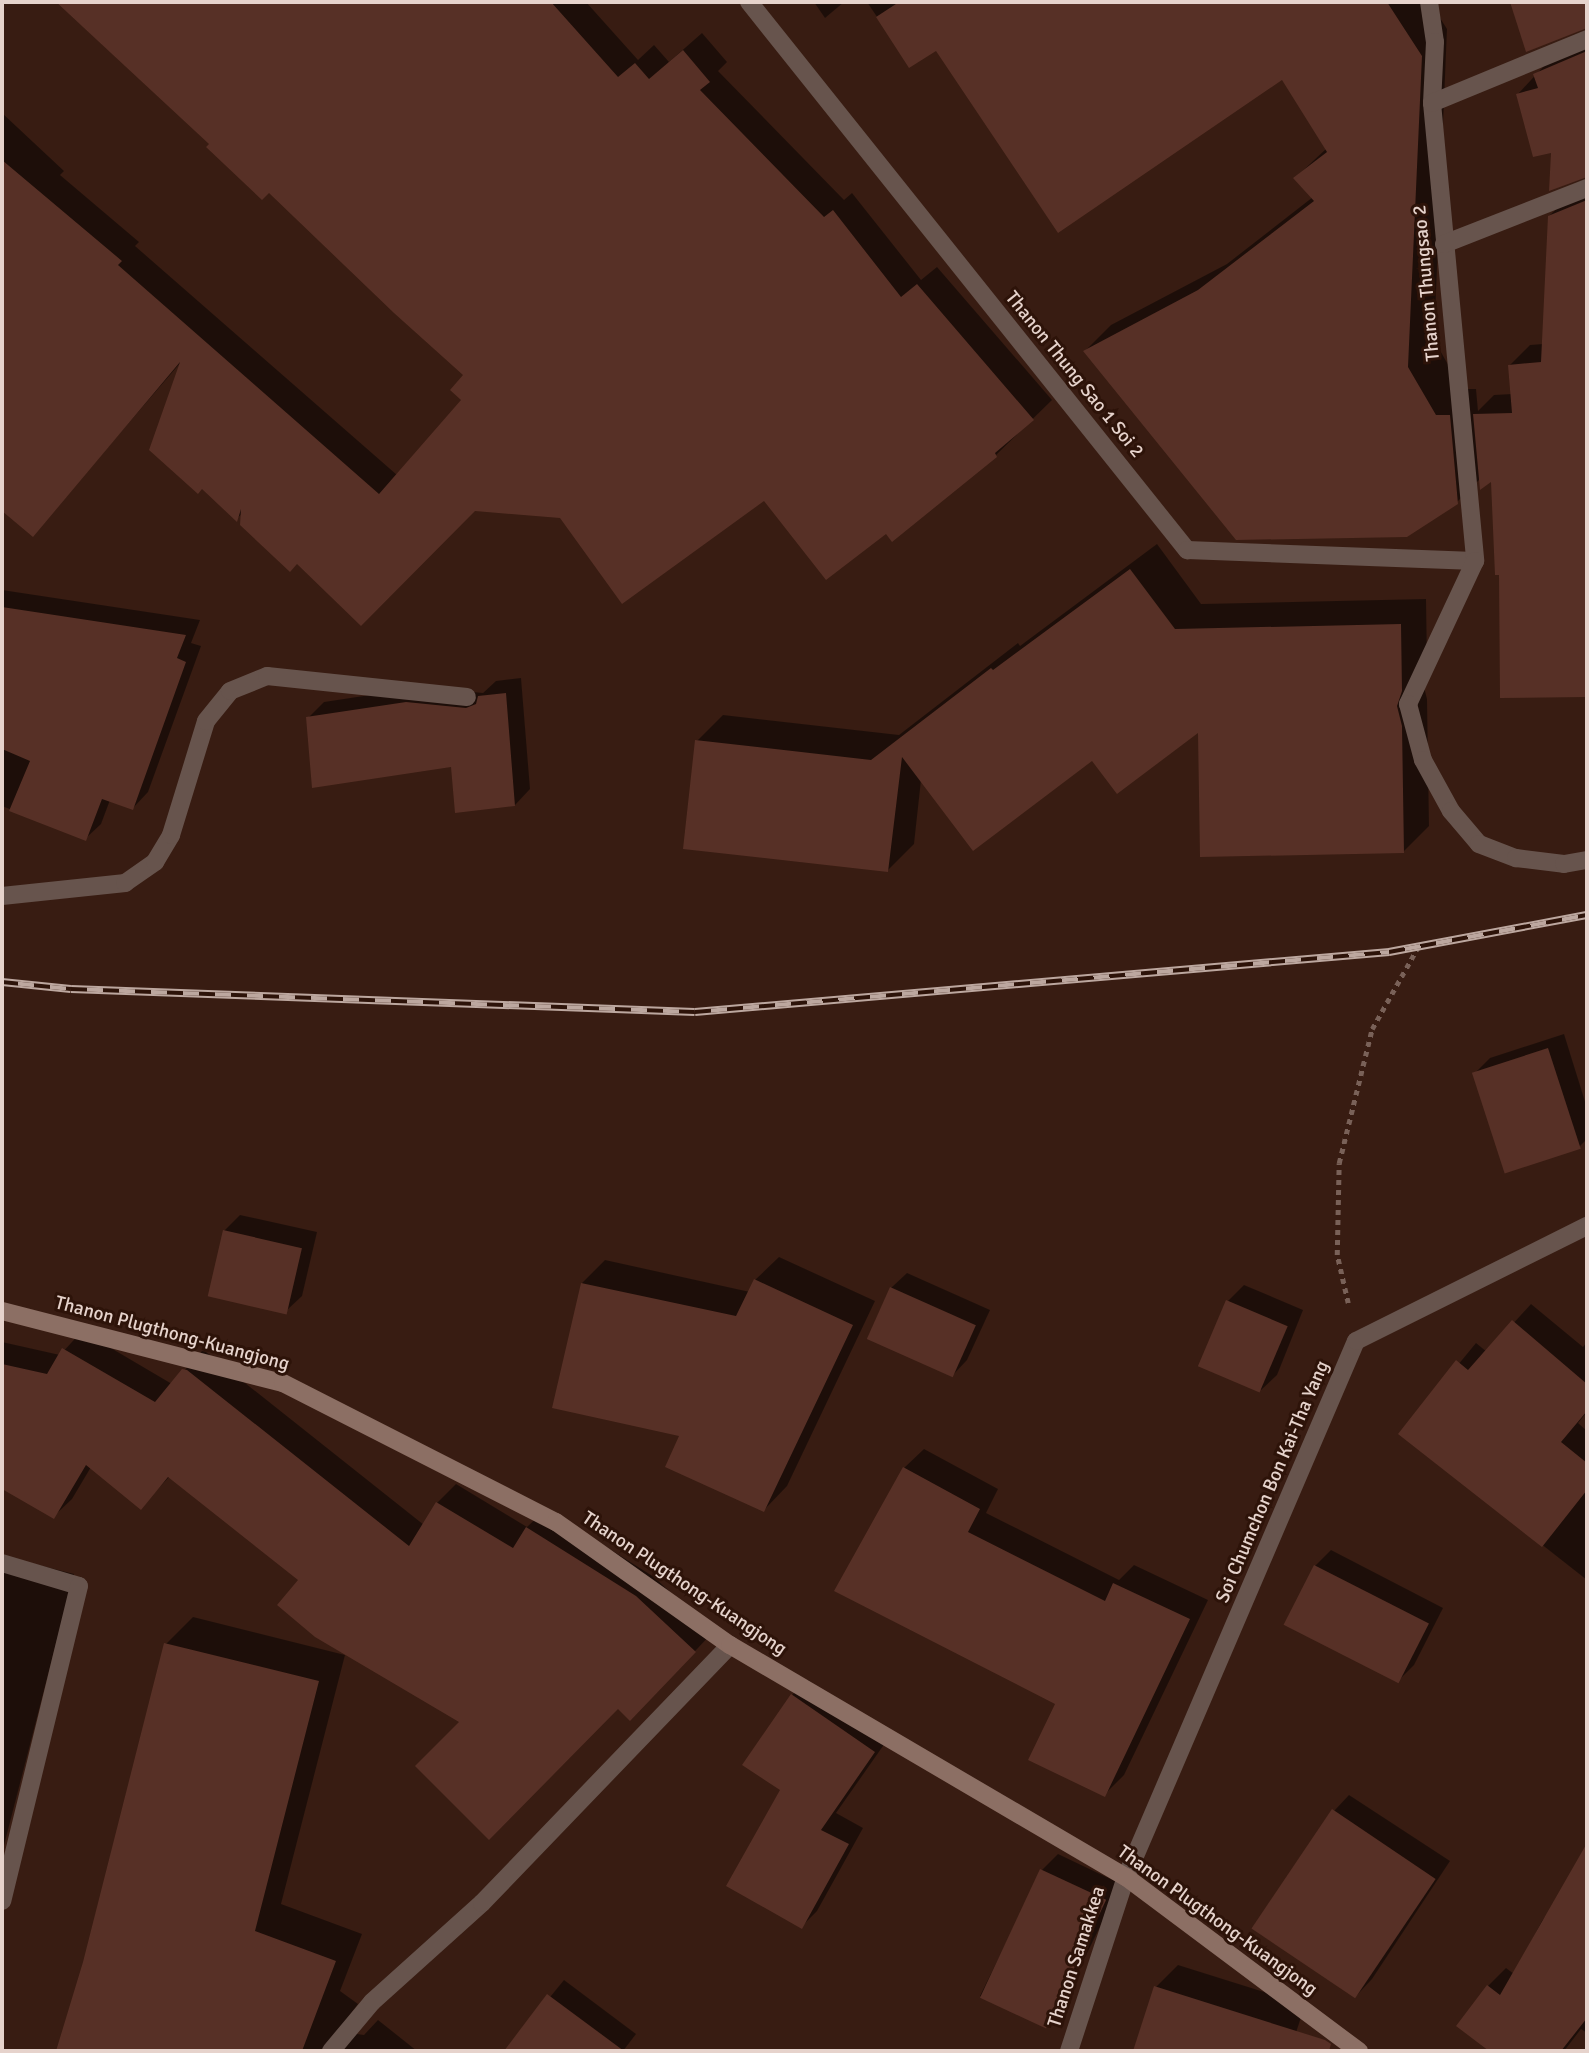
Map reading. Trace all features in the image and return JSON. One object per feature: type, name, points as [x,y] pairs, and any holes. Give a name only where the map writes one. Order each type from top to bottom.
[{"type":"street","name":"Thanon Thung Sao 1 Soi 2","points":[[749,2],[1187,550],[1475,561]]},
{"type":"street","name":"Thanon Thungsao 2","points":[[1429,2],[1435,42],[1432,103],[1475,561]]},
{"type":"street","points":[[1432,103],[1587,39]]},
{"type":"street","points":[[1444,244],[1587,188]]},
{"type":"street","points":[[1475,561],[1408,704],[1423,761],[1451,811],[1479,844],[1516,858],[1564,864],[1587,860]]},
{"type":"street","points":[[2,896],[125,883],[155,862],[171,835],[206,721],[230,691],[267,676],[467,697]]},
{"type":"street","points":[[1356,1341],[1587,1226]]},
{"type":"street","name":"Thanon Plugthong-Kuangjong","points":[[2,1311],[283,1383],[556,1522],[730,1645],[1126,1877],[1359,2051]]},
{"type":"street","name":"Soi Chumchon Bon Kai-Tha Yang","points":[[1126,1877],[1356,1341]]},
{"type":"street","points":[[2,1563],[79,1586],[2,1901]]},
{"type":"street","points":[[331,2051],[372,2002],[482,1903],[730,1645]]},
{"type":"street","name":"Thanon Samakkea","points":[[1069,2051],[1126,1877]]},
{"type":"path","points":[[1356,1341],[1337,1255],[1339,1163],[1372,1029],[1418,947]]},
{"type":"building","points":[[56,2],[551,2],[618,77],[635,63],[649,79],[683,50],[710,82],[700,90],[824,217],[833,210],[901,297],[917,284],[1034,420],[995,453],[997,457],[892,542],[886,534],[826,580],[764,501],[622,604],[560,518],[475,511],[361,626],[297,564],[290,572],[240,525],[241,509],[237,522],[202,489],[198,494],[149,450],[180,362],[33,537],[2,511],[2,160],[122,261],[118,265],[379,494],[461,400],[450,390],[463,375],[269,193],[262,200],[206,147],[209,144]]},
{"type":"building","points":[[899,2],[1387,2],[1422,56],[1408,367],[1436,415],[1450,415],[1458,504],[1407,537],[1236,540],[1083,351],[1198,290],[1314,201],[1293,178],[1327,152],[1282,80],[1058,233],[936,51],[909,68],[876,17]]},
{"type":"building","points":[[1510,2],[1587,2],[1587,28],[1526,52]]},
{"type":"building","points":[[1587,51],[1587,177],[1549,191],[1551,153],[1533,157],[1516,94],[1538,88],[1533,74]]},
{"type":"building","points":[[1587,200],[1587,697],[1500,698],[1499,575],[1495,575],[1491,482],[1480,490],[1473,414],[1512,413],[1508,365],[1541,362],[1548,216]]},
{"type":"building","points":[[1130,569],[1175,629],[1401,624],[1402,691],[1397,706],[1402,726],[1404,853],[1200,857],[1198,733],[1117,794],[1092,761],[973,851],[902,757],[888,872],[683,849],[695,740],[871,760],[991,668],[993,670]]},
{"type":"building","points":[[2,607],[186,635],[177,658],[186,662],[133,810],[102,799],[86,841],[9,811],[30,761],[2,749]]},
{"type":"building","points":[[506,693],[515,806],[455,813],[451,767],[312,788],[306,717],[406,702],[466,708],[476,704],[478,696]]},
{"type":"building","points":[[1548,1048],[1581,1149],[1505,1174],[1472,1073]]},
{"type":"building","points":[[223,1230],[302,1248],[287,1314],[208,1296]]},
{"type":"building","points":[[754,1279],[853,1325],[764,1512],[665,1467],[679,1436],[552,1408],[581,1283],[736,1316]]},
{"type":"building","points":[[890,1287],[976,1325],[953,1377],[867,1339]]},
{"type":"building","points":[[1226,1300],[1288,1326],[1260,1392],[1198,1366]]},
{"type":"building","points":[[1512,1320],[1587,1384],[1587,1411],[1561,1442],[1587,1463],[1587,1490],[1542,1547],[1398,1434],[1456,1360],[1468,1370]]},
{"type":"building","points":[[62,1348],[155,1402],[182,1369],[187,1370],[409,1546],[436,1502],[513,1548],[526,1527],[636,1596],[696,1652],[630,1721],[618,1709],[489,1840],[415,1766],[459,1722],[315,1637],[277,1605],[298,1580],[168,1477],[141,1510],[86,1465],[54,1519],[2,1489],[2,1364],[47,1374]]},
{"type":"building","points":[[903,1467],[980,1509],[968,1532],[1105,1601],[1113,1583],[1190,1619],[1105,1797],[1028,1760],[1055,1704],[834,1591]]},
{"type":"building","points":[[1314,1565],[1429,1624],[1399,1683],[1284,1625]]},
{"type":"building","points":[[164,1643],[319,1681],[255,1931],[336,1961],[302,2051],[56,2051],[83,1962]]},
{"type":"building","points":[[791,1694],[875,1752],[821,1830],[849,1844],[802,1929],[726,1886],[780,1790],[742,1765]]},
{"type":"building","points":[[1332,1809],[1436,1879],[1355,1998],[1251,1928]]},
{"type":"building","points":[[1587,1843],[1587,2018],[1561,2051],[1489,2051],[1456,2026],[1487,1985],[1500,1995]]},
{"type":"building","points":[[1040,1869],[1106,1900],[1046,2029],[980,1998]]},
{"type":"building","points":[[1154,1986],[1325,2040],[1331,2044],[1329,2051],[1133,2051]]},
{"type":"building","points":[[547,1994],[624,2051],[504,2051]]},
{"type":"railway","points":[[2,982],[71,989],[695,1012],[1389,952],[1587,915]]}]
